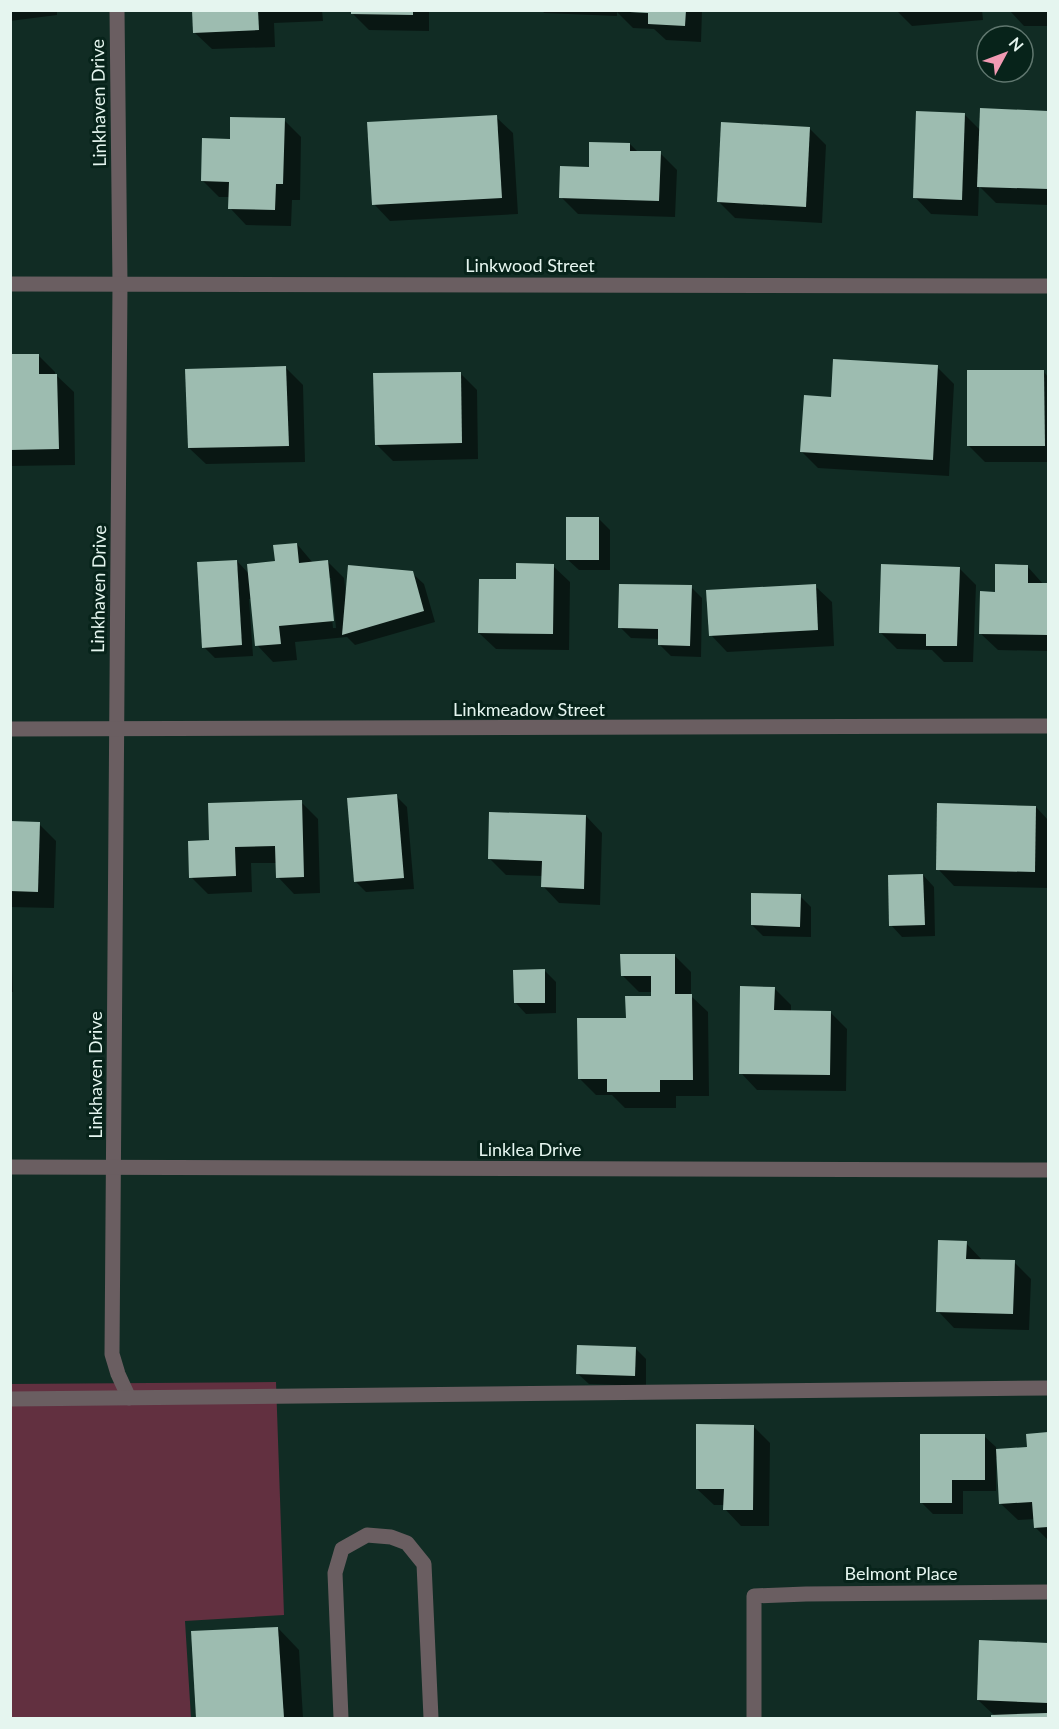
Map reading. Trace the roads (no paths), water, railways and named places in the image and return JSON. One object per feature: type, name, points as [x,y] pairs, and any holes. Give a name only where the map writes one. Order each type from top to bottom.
[{"type":"street","name":"Linkhaven Drive","points":[[117,10],[120,284],[112,1354],[129,1398]]},
{"type":"street","name":"Linkwood Street","points":[[10,284],[1048,285]]},
{"type":"street","name":"Linkmeadow Street","points":[[10,729],[1048,726]]},
{"type":"street","name":"Linklea Drive","points":[[10,1167],[1048,1170]]},
{"type":"street","points":[[10,1399],[1048,1388]]},
{"type":"street","points":[[341,1719],[335,1573],[342,1549],[367,1535],[391,1537],[407,1543],[424,1564],[431,1719]]},
{"type":"street","name":"Belmont Place","points":[[754,1719],[754,1596],[1048,1592]]}]
